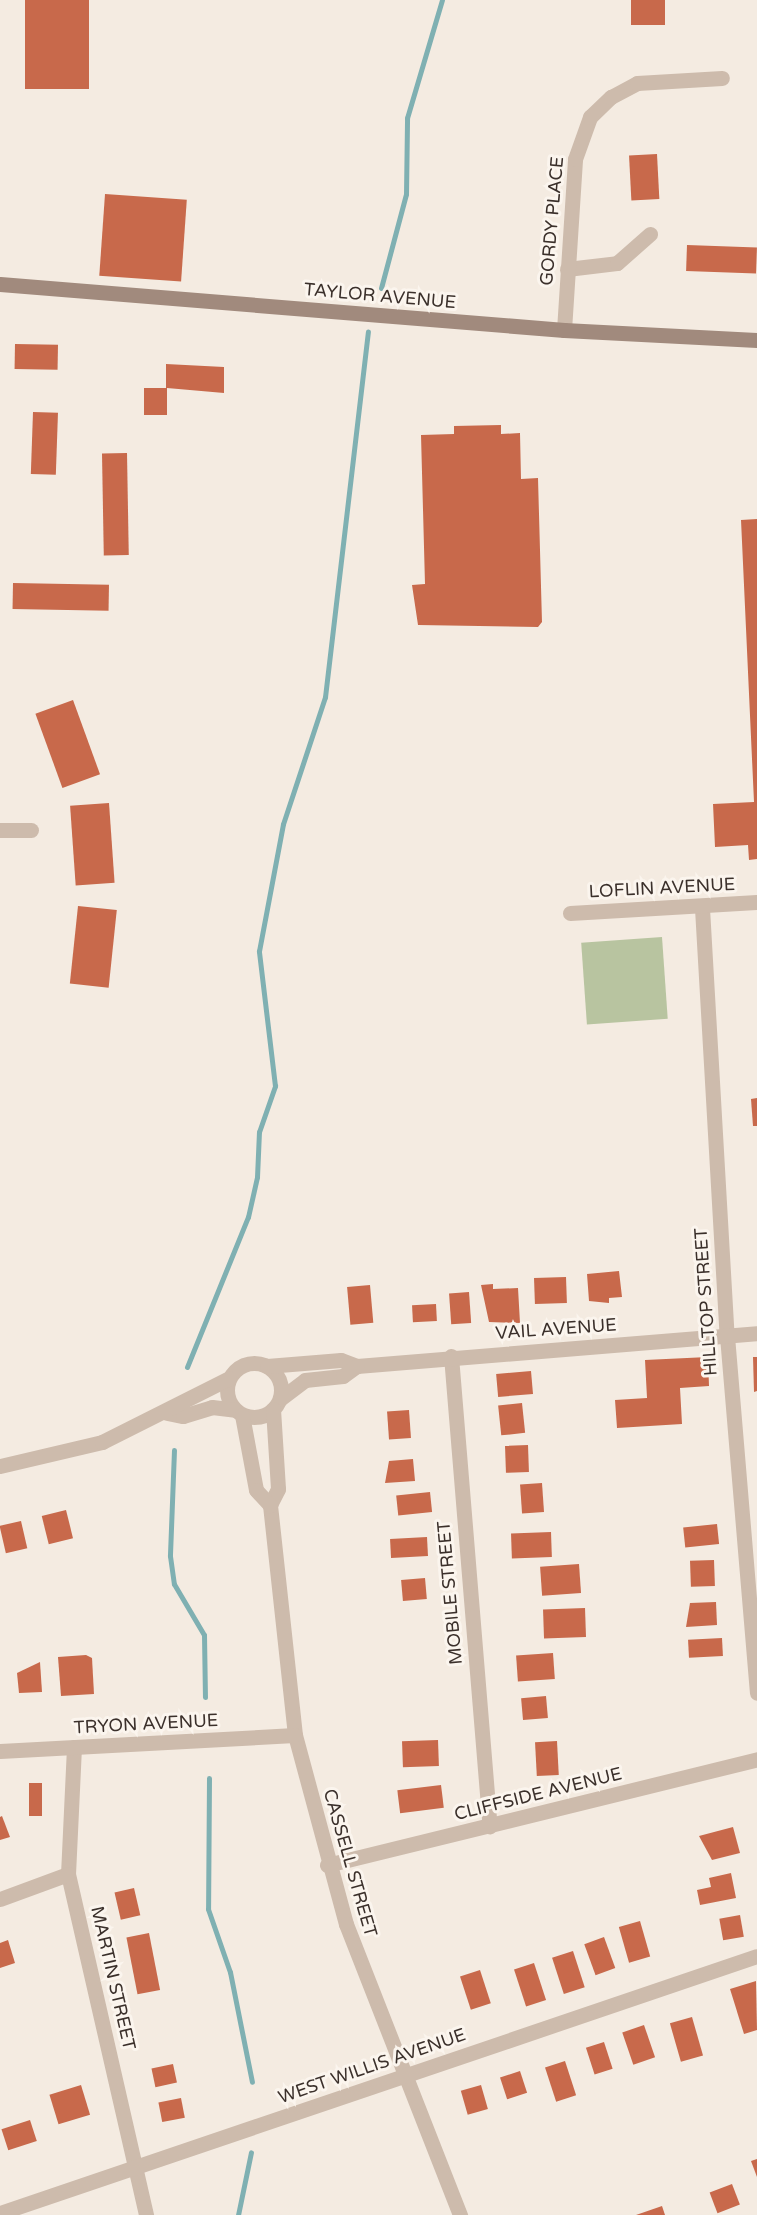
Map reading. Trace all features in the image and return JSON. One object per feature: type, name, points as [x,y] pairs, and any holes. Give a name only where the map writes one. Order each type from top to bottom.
[{"type":"street","name":"GORDY PLACE","points":[[564,330],[574,159],[590,117],[611,97],[637,83],[722,78]]},
{"type":"street","points":[[567,269],[616,264],[650,234]]},
{"type":"street","name":"TAYLOR AVENUE","points":[[0,284],[564,330],[757,340]]},
{"type":"street","points":[[0,830],[30,830]]},
{"type":"street","name":"LOFLIN AVENUE","points":[[570,913],[702,908],[757,902]]},
{"type":"street","name":"HILLTOP STREET","points":[[702,908],[728,1336],[757,1693]]},
{"type":"street","name":"VAIL AVENUE","points":[[267,1366],[341,1360],[357,1366],[451,1356],[757,1334]]},
{"type":"street","name":"MOBILE STREET","points":[[451,1356],[490,1826]]},
{"type":"street","points":[[0,1467],[102,1442],[167,1413],[178,1400],[229,1378],[248,1363],[267,1366],[279,1380],[276,1404],[259,1417],[212,1407],[183,1416],[167,1413]]},
{"type":"street","name":"VAIL AVENUE","points":[[276,1404],[305,1380],[344,1376],[357,1366]]},
{"type":"street","points":[[229,1378],[227,1395],[238,1412]]},
{"type":"street","name":"CASSELL STREET","points":[[276,1404],[278,1489],[270,1505],[295,1735],[327,1865],[403,2075],[460,2215]]},
{"type":"street","name":"CASSELL STREET","points":[[238,1412],[256,1490],[270,1505]]},
{"type":"street","name":"TRYON AVENUE","points":[[0,1751],[295,1735]]},
{"type":"street","name":"MARTIN STREET","points":[[75,1747],[68,1874],[146,2215]]},
{"type":"street","name":"CLIFFSIDE AVENUE","points":[[327,1865],[757,1760]]},
{"type":"street","points":[[0,1899],[68,1874]]},
{"type":"street","name":"WEST WILLIS AVENUE","points":[[0,2213],[757,1956]]},
{"type":"green space","points":[[662,937],[668,1019],[587,1024],[581,943]]},
{"type":"building","points":[[25,0],[89,0],[89,89],[25,89]]},
{"type":"building","points":[[631,0],[665,0],[665,25],[631,25]]},
{"type":"building","points":[[657,154],[659,199],[631,200],[629,155]]},
{"type":"building","points":[[105,194],[187,200],[181,282],[99,276]]},
{"type":"building","points":[[687,245],[757,247],[756,273],[686,271]]},
{"type":"building","points":[[15,344],[58,345],[58,370],[15,369]]},
{"type":"building","points":[[166,364],[224,367],[224,393],[167,388],[167,415],[144,415],[144,388],[166,388]]},
{"type":"building","points":[[33,412],[58,413],[56,475],[31,474]]},
{"type":"building","points":[[501,425],[501,434],[520,433],[521,479],[538,478],[542,622],[538,627],[418,625],[412,585],[425,584],[421,435],[454,434],[454,426]]},
{"type":"building","points":[[102,453],[127,453],[129,555],[104,555]]},
{"type":"building","points":[[757,519],[757,859],[749,860],[748,845],[715,847],[713,804],[754,802],[741,520]]},
{"type":"building","points":[[13,583],[109,585],[109,611],[13,609]]},
{"type":"building","points":[[73,700],[100,774],[62,788],[35,714]]},
{"type":"building","points":[[109,803],[115,883],[76,886],[70,806]]},
{"type":"building","points":[[78,906],[117,910],[109,988],[70,984]]},
{"type":"building","points":[[757,1098],[757,1126],[753,1126],[751,1099]]},
{"type":"building","points":[[619,1271],[622,1297],[609,1298],[609,1303],[589,1301],[587,1274]]},
{"type":"building","points":[[566,1277],[567,1303],[535,1304],[534,1278]]},
{"type":"building","points":[[493,1284],[493,1289],[518,1288],[520,1323],[489,1322],[481,1285]]},
{"type":"building","points":[[370,1285],[373,1323],[350,1325],[347,1287]]},
{"type":"building","points":[[469,1292],[471,1323],[451,1324],[449,1293]]},
{"type":"building","points":[[436,1304],[437,1321],[413,1322],[412,1305]]},
{"type":"building","points":[[708,1357],[709,1386],[680,1388],[682,1424],[617,1428],[615,1400],[647,1398],[645,1360]]},
{"type":"building","points":[[753,1357],[757,1357],[757,1391],[754,1392]]},
{"type":"building","points":[[531,1371],[533,1394],[498,1397],[496,1374]]},
{"type":"building","points":[[522,1403],[525,1433],[501,1435],[498,1406]]},
{"type":"building","points":[[409,1410],[411,1438],[389,1439],[387,1412]]},
{"type":"building","points":[[528,1445],[529,1472],[506,1473],[505,1446]]},
{"type":"building","points":[[413,1459],[415,1481],[385,1483],[389,1461]]},
{"type":"building","points":[[542,1483],[544,1512],[522,1513],[520,1485]]},
{"type":"building","points":[[430,1492],[432,1512],[398,1515],[396,1496]]},
{"type":"building","points":[[66,1510],[73,1538],[49,1544],[42,1516]]},
{"type":"building","points":[[21,1521],[27,1548],[6,1553],[0,1526]]},
{"type":"building","points":[[717,1524],[719,1544],[685,1547],[683,1528]]},
{"type":"building","points":[[551,1532],[552,1557],[512,1558],[511,1533]]},
{"type":"building","points":[[427,1537],[428,1556],[391,1558],[390,1539]]},
{"type":"building","points":[[714,1560],[715,1586],[691,1587],[690,1561]]},
{"type":"building","points":[[579,1564],[581,1593],[542,1596],[540,1567]]},
{"type":"building","points":[[425,1578],[427,1599],[403,1601],[401,1580]]},
{"type":"building","points":[[716,1602],[717,1625],[686,1627],[690,1603]]},
{"type":"building","points":[[585,1608],[586,1637],[544,1638],[543,1609]]},
{"type":"building","points":[[722,1638],[723,1656],[689,1658],[688,1640]]},
{"type":"building","points":[[553,1653],[555,1679],[518,1682],[516,1656]]},
{"type":"building","points":[[86,1655],[92,1658],[94,1694],[61,1696],[58,1657]]},
{"type":"building","points":[[40,1662],[42,1692],[19,1693],[17,1673]]},
{"type":"building","points":[[546,1696],[548,1718],[523,1720],[521,1698]]},
{"type":"building","points":[[438,1740],[439,1766],[403,1767],[402,1741]]},
{"type":"building","points":[[557,1741],[559,1775],[537,1776],[535,1742]]},
{"type":"building","points":[[29,1783],[42,1783],[42,1816],[29,1816]]},
{"type":"building","points":[[441,1785],[444,1808],[400,1813],[397,1790]]},
{"type":"building","points":[[2,1816],[10,1837],[0,1840],[0,1817]]},
{"type":"building","points":[[733,1827],[740,1853],[712,1860],[699,1836]]},
{"type":"building","points":[[731,1873],[736,1898],[700,1905],[697,1890],[711,1887],[709,1878]]},
{"type":"building","points":[[134,1888],[140,1915],[121,1920],[115,1892]]},
{"type":"building","points":[[740,1915],[744,1937],[723,1940],[719,1919]]},
{"type":"building","points":[[640,1921],[650,1957],[629,1963],[619,1927]]},
{"type":"building","points":[[149,1933],[160,1990],[137,1994],[126,1937]]},
{"type":"building","points":[[604,1937],[615,1968],[596,1975],[584,1944]]},
{"type":"building","points":[[8,1940],[15,1963],[0,1968],[0,1943]]},
{"type":"building","points":[[573,1951],[585,1987],[564,1994],[552,1958]]},
{"type":"building","points":[[534,1963],[546,2000],[526,2007],[514,1969]]},
{"type":"building","points":[[480,1970],[491,2003],[471,2010],[460,1976]]},
{"type":"building","points":[[756,1981],[757,2030],[744,2034],[730,1989]]},
{"type":"building","points":[[692,2017],[703,2055],[681,2062],[670,2023]]},
{"type":"building","points":[[644,2025],[655,2057],[633,2065],[622,2032]]},
{"type":"building","points":[[604,2042],[613,2069],[595,2075],[586,2048]]},
{"type":"building","points":[[565,2061],[576,2095],[556,2102],[545,2067]]},
{"type":"building","points":[[173,2064],[177,2083],[155,2087],[151,2069]]},
{"type":"building","points":[[520,2071],[527,2093],[507,2099],[500,2077]]},
{"type":"building","points":[[81,2085],[90,2115],[59,2124],[49,2095]]},
{"type":"building","points":[[481,2085],[488,2109],[468,2115],[461,2091]]},
{"type":"building","points":[[181,2098],[185,2118],[162,2122],[158,2102]]},
{"type":"building","points":[[30,2120],[37,2141],[8,2150],[1,2129]]},
{"type":"building","points":[[757,2159],[757,2177],[751,2161]]},
{"type":"building","points":[[732,2184],[740,2205],[717,2213],[710,2193]]},
{"type":"building","points":[[662,2206],[665,2215],[636,2215]]},
{"type":"waterway","points":[[381,288],[406,194],[407,118],[442,0]]},
{"type":"waterway","points":[[187,1367],[248,1217],[257,1177],[259,1132],[275,1086],[259,951],[283,824],[325,697],[368,332]]},
{"type":"waterway","points":[[174,1450],[170,1556],[174,1584],[204,1635],[205,1697]]},
{"type":"waterway","points":[[209,1778],[208,1909],[230,1972],[252,2082]]},
{"type":"waterway","points":[[238,2215],[251,2152]]}]
